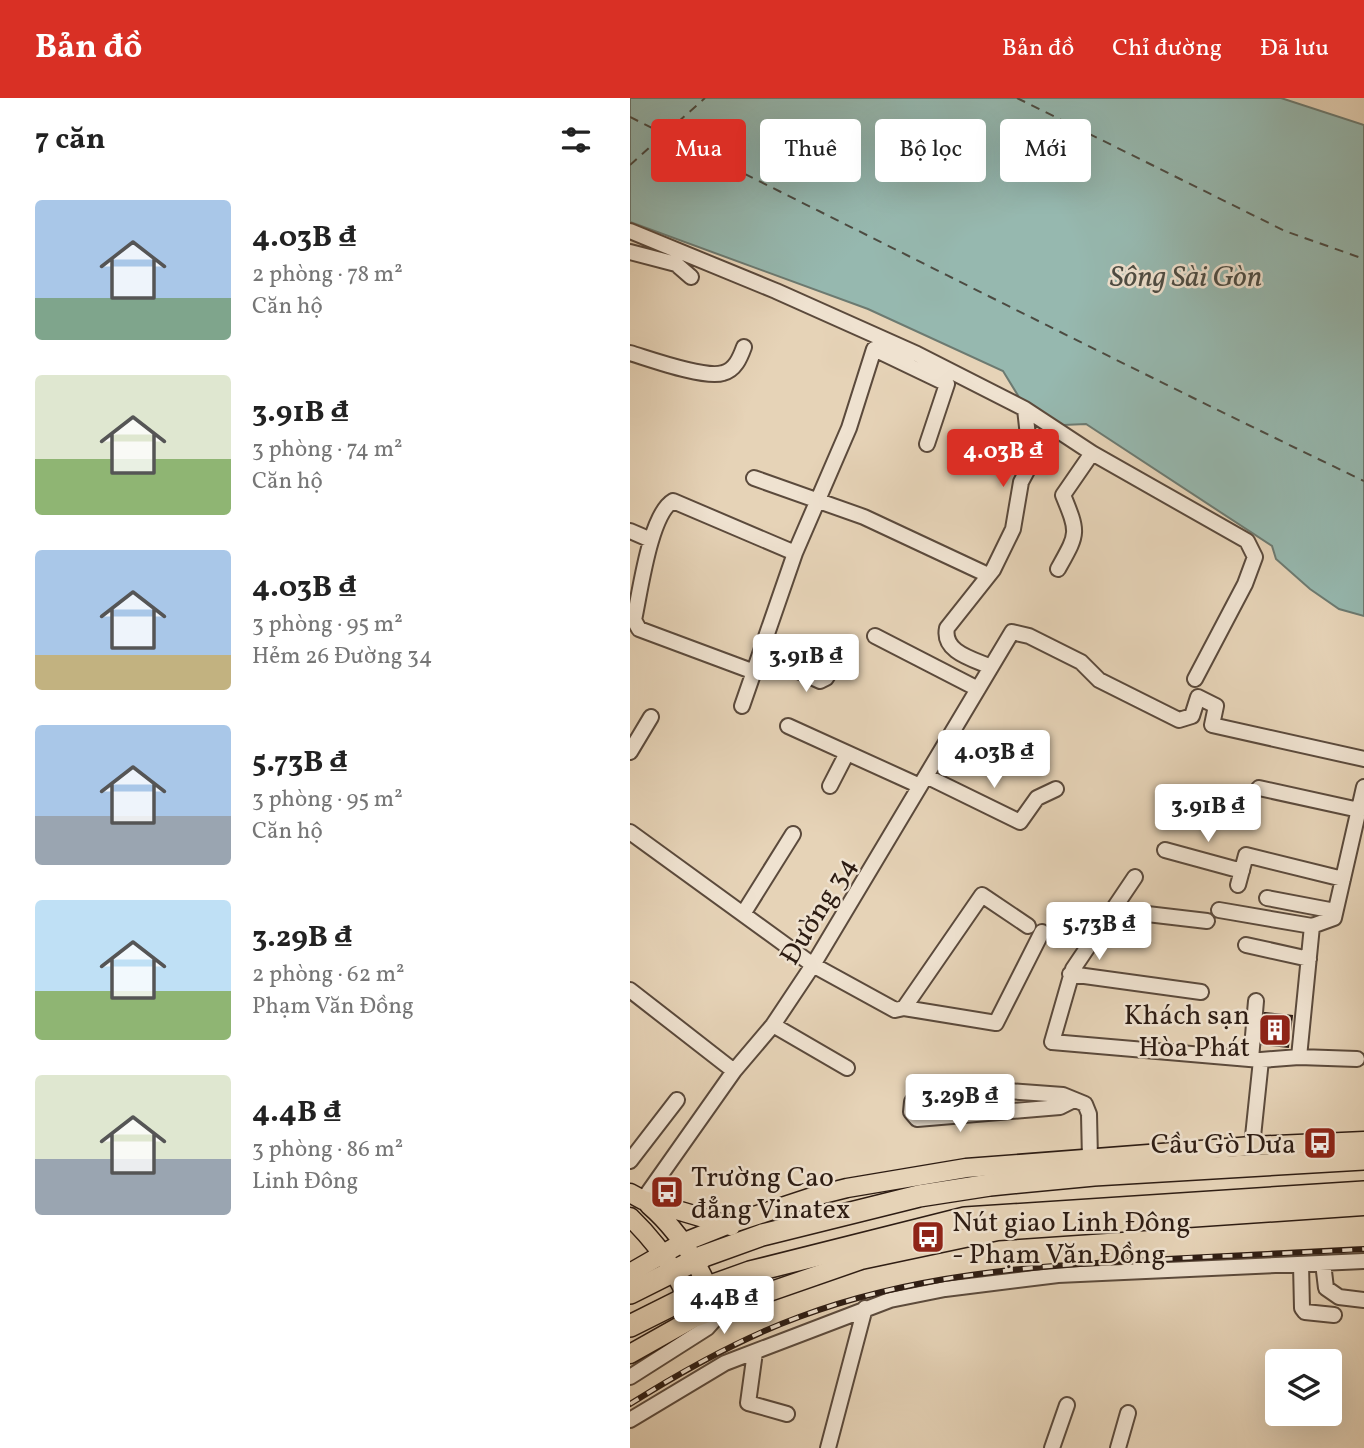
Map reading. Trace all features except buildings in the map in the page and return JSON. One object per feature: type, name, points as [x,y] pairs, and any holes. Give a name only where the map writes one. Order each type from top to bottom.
[{"type":"highway","points":[[630,1293],[668,1262],[688,1252],[919,1196],[975,1187],[1094,1175],[1364,1159]]},
{"type":"highway","points":[[630,1326],[686,1296],[750,1272],[965,1218],[1364,1192]]},
{"type":"main road","points":[[688,1252],[727,1225],[815,1196],[966,1168],[1252,1146],[1364,1141]]},
{"type":"main road","points":[[966,1168],[975,1187]]},
{"type":"main road","points":[[636,1196],[762,1235]]},
{"type":"main road","points":[[636,1196],[668,1222],[708,1287],[717,1309]]},
{"type":"main road","points":[[630,1354],[701,1323],[717,1309],[758,1294],[861,1260],[998,1231],[1364,1206]]},
{"type":"main road","points":[[630,1217],[668,1262],[701,1323]]},
{"type":"main road","points":[[630,1273],[668,1262]]},
{"type":"street","points":[[630,231],[776,291],[917,354],[1025,409],[1092,453],[1247,541],[1255,556],[1245,584],[1195,678]]},
{"type":"street","points":[[630,252],[676,264],[691,277]]},
{"type":"street","points":[[630,353],[692,371],[720,374],[733,367],[744,347]]},
{"type":"street","points":[[742,706],[795,553],[849,428],[874,349],[947,384],[927,444]]},
{"type":"street","points":[[991,667],[948,645],[947,628],[999,559],[1013,529],[1021,482],[1028,469],[1029,445],[1025,409]]},
{"type":"street","points":[[1058,569],[1075,539],[1074,521],[1063,495],[1092,453]]},
{"type":"street","points":[[754,478],[864,517],[988,575]]},
{"type":"street","points":[[749,670],[639,629],[634,620],[651,540],[660,514],[666,505],[673,501],[795,553]]},
{"type":"street","points":[[630,531],[651,540]]},
{"type":"street","name":"Đường 34","points":[[636,1196],[773,1025],[813,965],[1012,632],[1029,636],[1080,662],[1099,680],[1179,720],[1192,716],[1198,697],[1216,706],[1212,725],[1364,759]]},
{"type":"street","points":[[875,636],[978,689]]},
{"type":"street","points":[[761,654],[820,681],[826,678],[836,662]]},
{"type":"street","points":[[630,752],[651,717]]},
{"type":"street","points":[[788,726],[847,753],[923,781],[1020,822],[1037,798],[1056,789]]},
{"type":"street","points":[[830,786],[847,753]]},
{"type":"street","points":[[1219,910],[1312,926],[1334,918],[1364,787]]},
{"type":"street","points":[[1259,788],[1359,810]]},
{"type":"street","points":[[630,832],[813,965],[895,1010],[904,1008],[996,1023],[1035,929],[982,894],[904,1008]]},
{"type":"street","points":[[743,914],[793,834]]},
{"type":"street","points":[[1165,850],[1240,878],[1246,855],[1343,879]]},
{"type":"street","points":[[1136,877],[1070,974],[1052,1042],[1256,1060],[1299,1057],[1357,1059]]},
{"type":"street","points":[[1267,898],[1335,911]]},
{"type":"street","points":[[1113,910],[1207,921]]},
{"type":"street","points":[[1299,1057],[1312,926]]},
{"type":"street","points":[[1246,945],[1309,959]]},
{"type":"street","points":[[1070,974],[1201,992]]},
{"type":"street","points":[[630,990],[734,1071]]},
{"type":"street","points":[[1252,1146],[1256,1002]]},
{"type":"street","points":[[773,1025],[847,1068]]},
{"type":"street","points":[[1074,1100],[1060,1107],[937,1118],[916,1119],[911,1112],[912,1102],[923,1085],[1063,1095],[1085,1104],[1089,1114],[1090,1159]]},
{"type":"street","points":[[630,1161],[677,1100]]},
{"type":"street","points":[[630,1420],[725,1363],[890,1300],[945,1289],[1058,1275],[1364,1261]]},
{"type":"street","points":[[1324,1263],[1326,1288],[1339,1297],[1364,1300]]},
{"type":"street","points":[[1301,1264],[1301,1308],[1306,1312],[1334,1315]]},
{"type":"street","points":[[630,1377],[691,1338],[701,1323],[758,1294]]},
{"type":"street","points":[[828,1448],[865,1308]]},
{"type":"street","points":[[755,1352],[748,1403],[787,1414]]},
{"type":"street","points":[[1052,1448],[1067,1405]]},
{"type":"street","points":[[1118,1448],[1128,1413]]},
{"type":"green space","points":[[925,1093],[993,1097],[996,1098],[995,1107],[923,1113],[919,1102]]},
{"type":"water","name":"Sông Sài Gòn","points":[[630,98],[1281,98],[1364,125],[1364,616],[1339,609],[1310,589],[1276,559],[1272,546],[1086,424],[1063,425],[1022,402],[1003,371],[868,309],[630,222]]},
{"type":"ferry route","points":[[630,165],[705,98]]},
{"type":"ferry route","points":[[1017,98],[1285,231],[1364,259]]},
{"type":"ferry route","points":[[630,117],[1364,481]]},
{"type":"railway","points":[[630,1404],[712,1356],[755,1335],[799,1317],[884,1291],[971,1275],[1059,1266],[1364,1249]]},
{"type":"place","name":"Khách sạn Hòa Phát","points":[[1275,1030]]},
{"type":"place","name":"Cầu Gò Dưa","points":[[1320,1143]]},
{"type":"place","name":"Trường Cao đẳng Vinatex","points":[[667,1192]]},
{"type":"place","name":"Nút giao Linh Đông - Phạm Văn Đồng","points":[[928,1237]]}]
